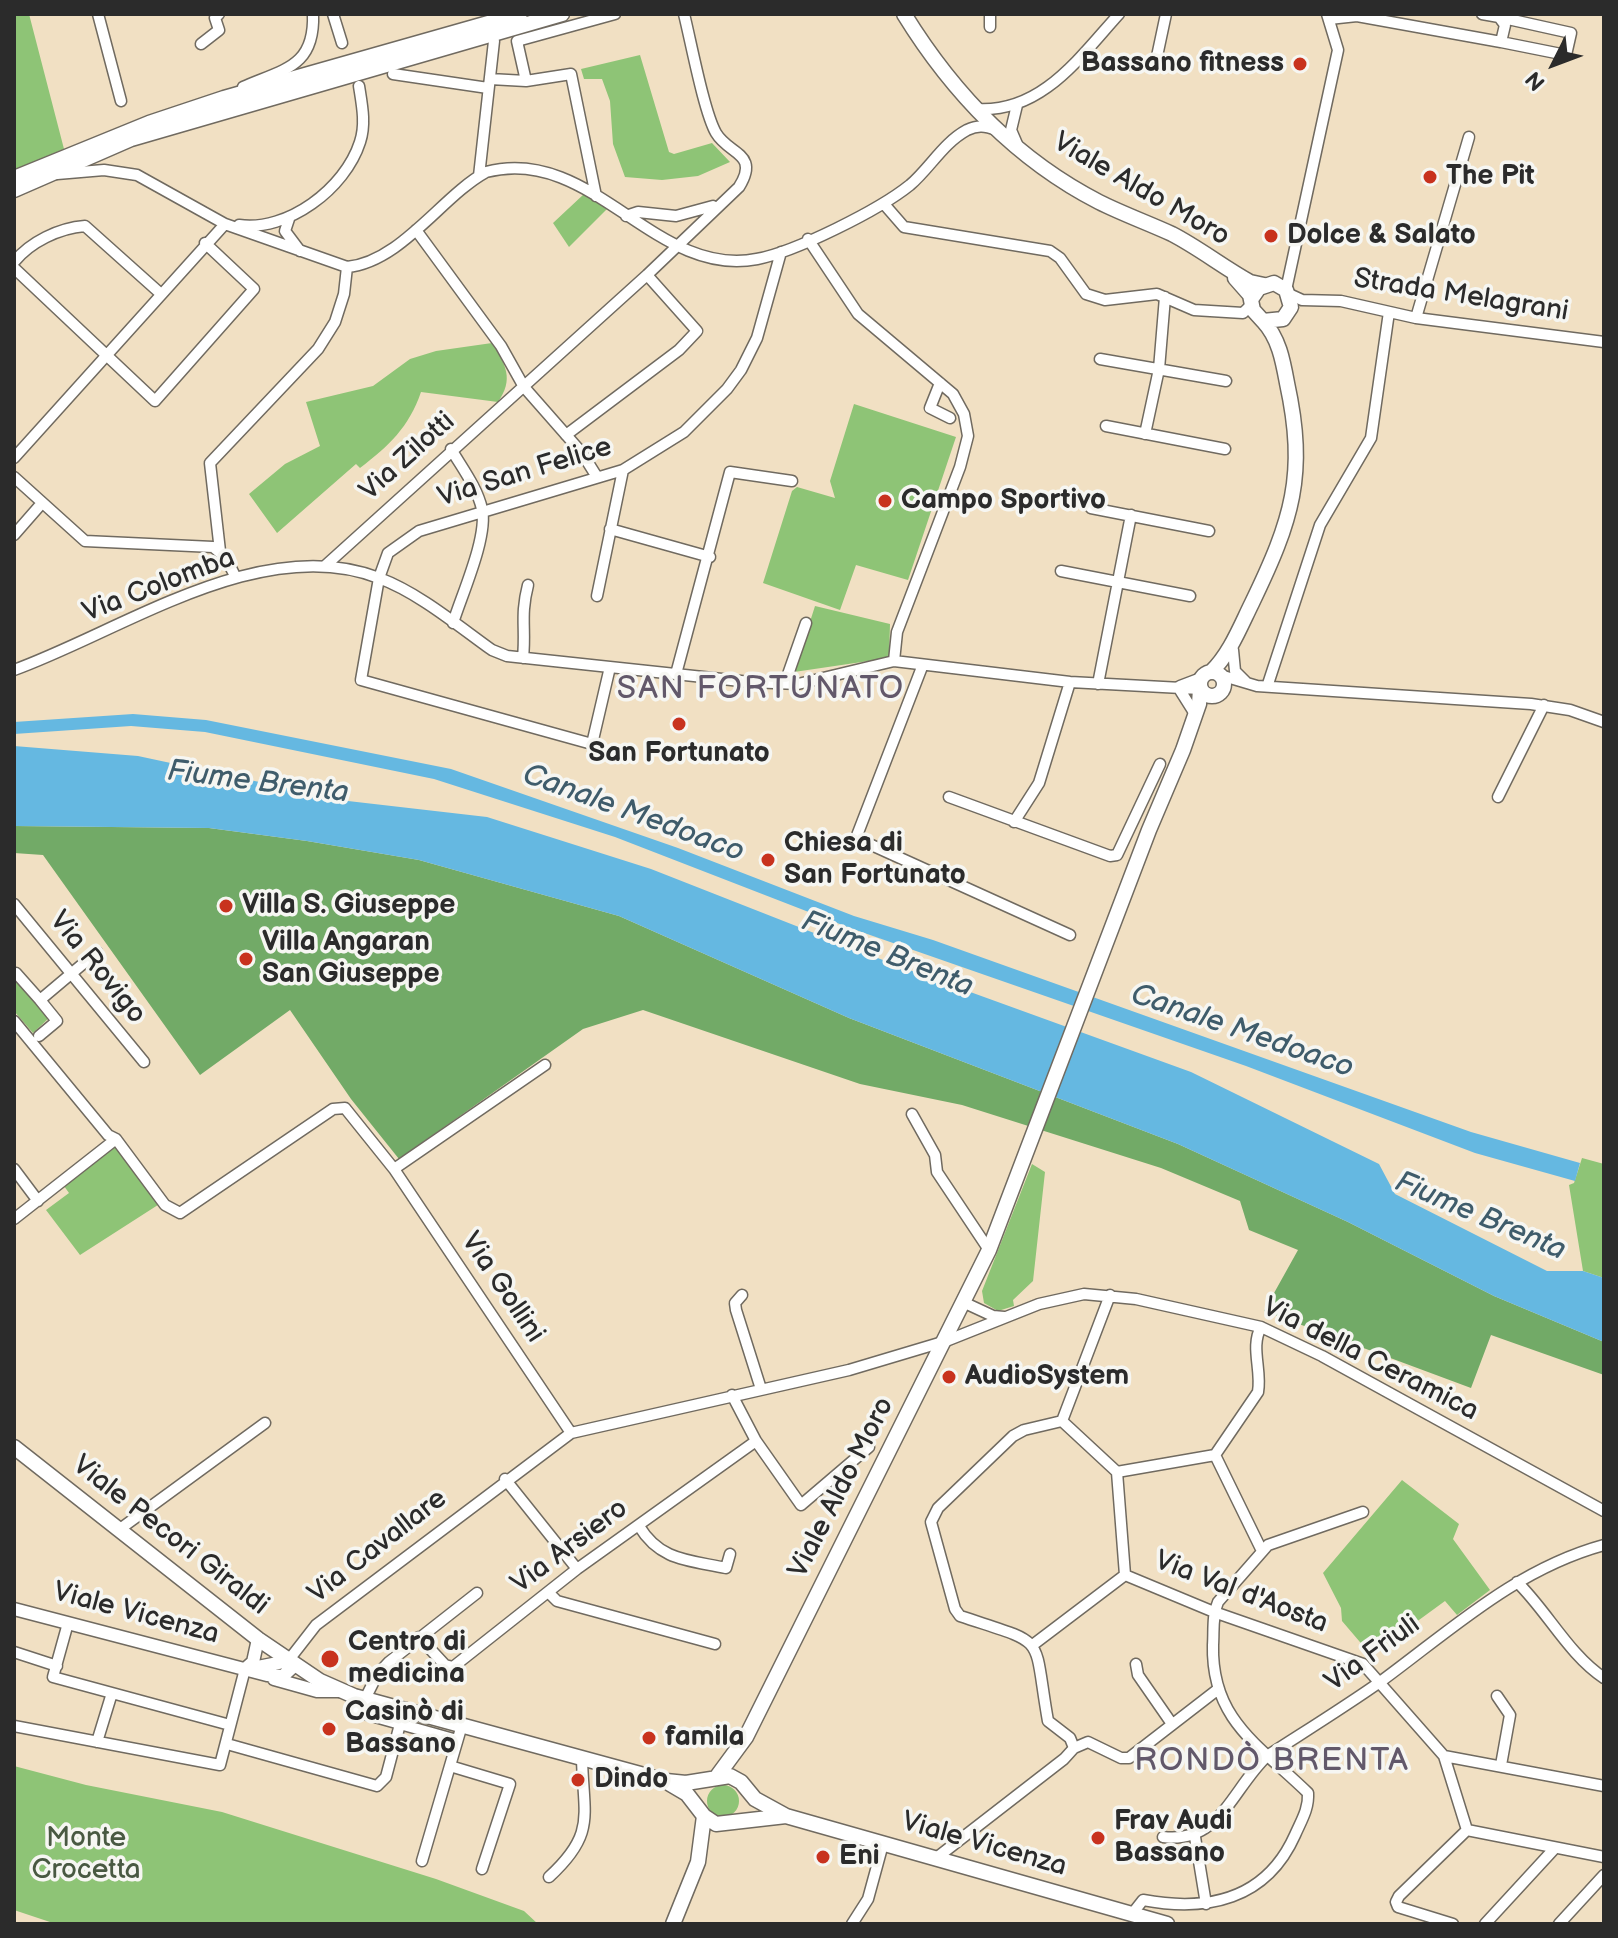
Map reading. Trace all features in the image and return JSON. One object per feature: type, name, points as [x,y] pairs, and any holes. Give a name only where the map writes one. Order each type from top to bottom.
[{"type":"main road","points":[[14,178],[149,123],[224,98],[520,14]]},
{"type":"main road","points":[[14,190],[131,139],[562,14]]},
{"type":"main road","name":"Viale Aldo Moro","points":[[904,14],[971,105],[996,130],[1069,185],[1172,235],[1250,282],[1278,288],[1288,313],[1282,357]]},
{"type":"main road","name":"Viale Aldo Moro","points":[[714,1777],[739,1749],[965,1303],[1030,1146],[1195,714],[1220,682],[1239,630],[1281,544],[1296,478],[1294,413],[1282,357],[1252,301],[1227,269]]},
{"type":"main road","points":[[1252,301],[1278,288]]},
{"type":"main road","points":[[1262,320],[1278,321],[1288,313]]},
{"type":"main road","name":"Viale Aldo Moro","points":[[1183,750],[1220,682],[1239,630]]},
{"type":"main road","name":"Viale Pecori Giraldi","points":[[14,1447],[291,1663]]},
{"type":"main road","name":"Viale Vicenza","points":[[291,1663],[353,1695],[666,1781],[686,1783],[730,1776],[786,1816],[1167,1924]]},
{"type":"main road","points":[[698,1862],[748,1806],[739,1749]]},
{"type":"main road","points":[[673,1924],[698,1862],[702,1811],[700,1791],[714,1777]]},
{"type":"main road","name":"Viale Vicenza","points":[[666,1781],[716,1824],[786,1816]]},
{"type":"street","points":[[98,14],[121,101]]},
{"type":"street","points":[[224,98],[301,61],[314,35],[313,14]]},
{"type":"street","points":[[333,14],[342,43]]},
{"type":"street","points":[[526,81],[517,41],[615,14]]},
{"type":"street","name":"Via Zilotti","points":[[326,565],[647,275],[739,187],[745,177],[746,165],[735,148],[716,133],[684,14]]},
{"type":"street","points":[[990,14],[990,27]]},
{"type":"street","points":[[964,131],[971,105],[997,110],[1017,105],[1061,77],[1119,14]]},
{"type":"street","points":[[1156,61],[1166,14]]},
{"type":"street","points":[[1278,288],[1288,268],[1338,50],[1328,17],[1357,16],[1566,55],[1571,33],[1482,14]]},
{"type":"street","points":[[201,44],[219,30],[215,15]]},
{"type":"street","points":[[1499,17],[1505,25],[1501,42]]},
{"type":"street","points":[[479,176],[494,41]]},
{"type":"street","points":[[393,74],[489,83],[571,74],[596,196]]},
{"type":"street","points":[[14,458],[225,224],[255,227],[289,219],[344,172],[360,143],[364,116],[359,86]]},
{"type":"street","points":[[1017,105],[1011,130],[1020,149]]},
{"type":"street","points":[[51,174],[104,170],[137,175],[225,224],[347,267],[366,263],[416,230],[479,176],[501,168],[539,169],[596,196],[676,246],[741,261],[781,252],[884,204],[912,184],[964,131],[980,126],[996,130]]},
{"type":"street","points":[[1416,318],[1469,137]]},
{"type":"street","points":[[626,216],[638,212],[676,216],[719,204]]},
{"type":"street","points":[[884,204],[904,227],[1050,251],[1060,258],[1086,294],[1105,300],[1157,294],[1194,310],[1232,313],[1243,313],[1252,301]]},
{"type":"street","points":[[289,219],[285,231],[302,253]]},
{"type":"street","points":[[161,294],[85,226],[74,227],[27,246],[14,265],[155,401],[254,289],[205,243]]},
{"type":"street","points":[[416,230],[501,346],[524,387],[597,477]]},
{"type":"street","points":[[808,239],[858,314],[953,394],[964,414],[968,436],[960,467],[897,632],[894,661]]},
{"type":"street","name":"Via San Felice","points":[[379,578],[388,553],[419,531],[623,470],[684,432],[727,389],[757,338],[781,252]]},
{"type":"street","points":[[235,576],[220,551],[210,463],[318,349],[335,322],[344,294],[347,267]]},
{"type":"street","points":[[566,435],[679,350],[697,331],[647,275]]},
{"type":"street","name":"Strada Melagrani","points":[[1278,288],[1311,301],[1341,301],[1416,318],[1604,342]]},
{"type":"street","points":[[1145,434],[1159,369],[1165,297]]},
{"type":"street","name":"Strada Melagrani","points":[[1288,313],[1311,301]]},
{"type":"street","points":[[1268,684],[1320,525],[1371,438],[1389,312]]},
{"type":"street","points":[[1232,313],[1262,320]]},
{"type":"street","points":[[1100,359],[1226,381]]},
{"type":"street","points":[[940,383],[930,408],[950,418]]},
{"type":"street","points":[[1106,426],[1225,449]]},
{"type":"street","points":[[451,449],[473,485],[482,511],[481,534],[453,623]]},
{"type":"street","points":[[597,596],[623,470]]},
{"type":"street","points":[[676,674],[710,557],[730,472],[792,481]]},
{"type":"street","points":[[14,477],[85,541],[204,545],[220,551]]},
{"type":"street","points":[[14,535],[42,503]]},
{"type":"street","points":[[1091,508],[1209,531]]},
{"type":"street","points":[[1098,684],[1131,515]]},
{"type":"street","points":[[610,529],[710,557]]},
{"type":"street","points":[[326,565],[379,578],[492,650],[523,658],[798,684],[894,661],[922,667],[1098,684],[1178,687],[1220,682],[1268,684],[1544,705],[1604,722]]},
{"type":"street","name":"Via Colomba","points":[[14,670],[235,576],[326,565]]},
{"type":"street","points":[[1061,571],[1190,596]]},
{"type":"street","points":[[379,578],[361,680],[592,744],[610,667]]},
{"type":"street","points":[[523,658],[527,633],[521,615],[528,585]]},
{"type":"street","points":[[785,683],[806,623]]},
{"type":"street","points":[[1220,682],[1235,671],[1233,650]]},
{"type":"street","points":[[922,667],[856,838],[1070,935]]},
{"type":"street","points":[[1014,822],[1039,783],[1070,682]]},
{"type":"street","points":[[1178,687],[1195,714]]},
{"type":"street","points":[[1498,797],[1544,705]]},
{"type":"street","points":[[949,797],[1110,856],[1117,855],[1160,764]]},
{"type":"street","name":"Via Rovigo","points":[[14,904],[144,1062]]},
{"type":"street","points":[[40,1000],[97,952]]},
{"type":"street","points":[[14,975],[16,973],[57,1021],[39,1036]]},
{"type":"street","points":[[14,1021],[116,1139],[14,1219]]},
{"type":"street","points":[[394,1169],[545,1065]]},
{"type":"street","name":"Via Gollini","points":[[116,1139],[165,1205],[180,1213],[333,1109],[345,1108],[394,1169],[571,1433]]},
{"type":"street","points":[[912,1114],[935,1155],[937,1172],[989,1250]]},
{"type":"street","points":[[14,1169],[38,1201]]},
{"type":"street","points":[[742,1295],[735,1303],[736,1310],[761,1389]]},
{"type":"street","points":[[1062,1421],[1110,1295]]},
{"type":"street","name":"Via della Ceramica","points":[[946,1341],[1057,1299],[1110,1295],[1261,1327],[1322,1356],[1604,1511]]},
{"type":"street","points":[[965,1303],[993,1316],[1006,1317]]},
{"type":"street","points":[[1117,1472],[1215,1455],[1258,1392],[1260,1380],[1256,1347],[1261,1327]]},
{"type":"street","name":"Via Cavallare","points":[[291,1663],[316,1625],[505,1479],[571,1433],[835,1374],[946,1341]]},
{"type":"street","points":[[905,1351],[934,1366]]},
{"type":"street","points":[[732,1395],[756,1441],[801,1505],[869,1447]]},
{"type":"street","points":[[1034,1644],[1125,1575],[1117,1472],[1062,1421]]},
{"type":"street","points":[[1062,1421],[1024,1430],[1013,1436],[938,1508],[931,1522],[955,1609],[960,1616],[1034,1644],[1040,1659],[1048,1721],[1070,1738],[1074,1748]]},
{"type":"street","points":[[120,1529],[265,1423]]},
{"type":"street","name":"Via Arsiero","points":[[419,1637],[445,1665],[453,1667],[577,1569],[756,1441]]},
{"type":"street","points":[[1215,1455],[1262,1551]]},
{"type":"street","points":[[505,1479],[577,1569]]},
{"type":"street","points":[[1132,1914],[1143,1900],[1182,1907],[1221,1902],[1259,1882],[1290,1846],[1307,1808],[1308,1793],[1253,1744],[1217,1690],[1212,1671],[1214,1612],[1268,1545],[1363,1512]]},
{"type":"street","points":[[639,1526],[660,1552],[679,1558],[726,1568],[730,1554]]},
{"type":"street","name":"Via Friuli","points":[[1195,1837],[1224,1811],[1251,1772],[1267,1756],[1380,1682],[1517,1582],[1604,1545]]},
{"type":"street","name":"Via Val d'Aosta","points":[[1125,1575],[1214,1612],[1363,1664],[1444,1756]]},
{"type":"street","points":[[1517,1582],[1540,1605],[1585,1663],[1604,1678]]},
{"type":"street","points":[[548,1592],[557,1601],[715,1644]]},
{"type":"street","points":[[457,1740],[350,1710],[353,1695],[419,1637],[477,1593]]},
{"type":"street","name":"Viale Vicenza","points":[[14,1609],[245,1669],[317,1691],[353,1695]]},
{"type":"street","points":[[68,1623],[53,1677],[230,1725]]},
{"type":"street","points":[[14,1726],[217,1766],[223,1763],[245,1669],[253,1662],[258,1639]]},
{"type":"street","points":[[14,1652],[57,1666]]},
{"type":"street","points":[[245,1669],[291,1663]]},
{"type":"street","points":[[267,1675],[283,1676],[291,1663]]},
{"type":"street","points":[[1136,1664],[1138,1675],[1172,1724]]},
{"type":"street","points":[[935,1859],[1074,1748],[1088,1742],[1121,1758],[1129,1758],[1217,1690]]},
{"type":"street","points":[[97,1742],[112,1693]]},
{"type":"street","points":[[1497,1696],[1510,1715],[1501,1765]]},
{"type":"street","points":[[227,1744],[377,1786],[386,1777],[404,1709]]},
{"type":"street","points":[[422,1861],[462,1725]]},
{"type":"street","points":[[1467,1830],[1444,1756],[1604,1786]]},
{"type":"street","points":[[549,1877],[568,1860],[584,1828],[587,1808],[582,1758]]},
{"type":"street","points":[[450,1766],[510,1784],[482,1869]]},
{"type":"street","points":[[1467,1830],[1604,1857]]},
{"type":"street","points":[[1453,1924],[1398,1907],[1399,1896],[1467,1830]]},
{"type":"street","points":[[1163,1837],[1195,1837],[1206,1904]]},
{"type":"street","points":[[852,1924],[868,1899],[883,1844]]},
{"type":"street","points":[[1485,1924],[1555,1848]]},
{"type":"street","points":[[1559,1924],[1604,1875]]},
{"type":"green space","points":[[14,14],[29,14],[64,149],[14,170]]},
{"type":"green space","points":[[640,55],[669,152],[674,154],[712,143],[730,162],[698,176],[662,180],[625,177],[613,144],[610,101],[602,79],[584,79],[581,69]]},
{"type":"green space","points":[[584,194],[607,209],[569,247],[553,223]]},
{"type":"green space","points":[[492,343],[501,358],[507,379],[498,402],[421,392],[404,426],[389,444],[360,468],[356,464],[277,533],[249,494],[285,464],[320,446],[306,402],[373,386],[410,359],[436,351]]},
{"type":"green space","points":[[854,404],[956,437],[908,580],[856,565],[840,610],[763,583],[792,491],[797,487],[835,498],[830,481]]},
{"type":"green space","points":[[815,606],[890,624],[889,658],[794,672]]},
{"type":"green space","points":[[14,826],[209,828],[307,841],[419,860],[619,916],[849,1018],[1178,1144],[1348,1222],[1494,1296],[1604,1342],[1604,1375],[1491,1335],[1471,1388],[1264,1311],[1298,1250],[1249,1230],[1240,1201],[1161,1168],[962,1105],[860,1084],[643,1010],[583,1029],[399,1159],[351,1099],[290,1010],[200,1075],[43,855],[14,853]]},
{"type":"green space","points":[[16,981],[49,1018],[33,1033],[14,1011]]},
{"type":"green space","points":[[117,1146],[161,1203],[80,1255],[46,1210],[69,1193],[64,1186]]},
{"type":"green space","points":[[1582,1158],[1604,1164],[1604,1278],[1583,1271],[1569,1185],[1574,1183]]},
{"type":"green space","points":[[1032,1164],[1045,1172],[1033,1281],[1013,1300],[1014,1306],[998,1311],[984,1303],[982,1291]]},
{"type":"green space","points":[[1402,1480],[1459,1524],[1453,1539],[1490,1590],[1457,1615],[1445,1601],[1371,1655],[1342,1621],[1341,1608],[1323,1573]]},
{"type":"green space","name":"Monte Crocetta","points":[[14,1766],[86,1785],[222,1812],[436,1879],[524,1911],[538,1924],[56,1924],[14,1910]]},
{"type":"green space","points":[[723,1785],[734,1790],[739,1801],[734,1812],[723,1817],[712,1812],[707,1801],[712,1790]]},
{"type":"water","name":"Canale Medoaco","points":[[133,714],[206,720],[451,769],[678,848],[854,916],[933,940],[1471,1132],[1580,1163],[1575,1181],[1475,1153],[1246,1066],[850,928],[615,837],[434,779],[205,732],[131,726],[14,734],[14,722]]},
{"type":"water","name":"Fiume Brenta","points":[[14,746],[138,756],[348,801],[487,817],[651,869],[893,964],[1191,1072],[1379,1164],[1395,1194],[1547,1271],[1583,1271],[1604,1278],[1604,1342],[1494,1296],[1348,1222],[1178,1144],[849,1018],[619,916],[419,860],[307,841],[209,828],[14,826]]},
{"type":"place","name":"Bassano fitness","points":[[1300,64]]},
{"type":"place","name":"The Pit","points":[[1430,177]]},
{"type":"place","name":"Dolce & Salato","points":[[1271,236]]},
{"type":"place","name":"Campo Sportivo","points":[[885,501]]},
{"type":"place","name":"San Fortunato","points":[[679,724]]},
{"type":"place","name":"Chiesa di San Fortunato","points":[[768,860]]},
{"type":"place","name":"Villa S. Giuseppe","points":[[226,906]]},
{"type":"place","name":"Villa Angaran San Giuseppe","points":[[246,959]]},
{"type":"place","name":"AudioSystem","points":[[949,1377]]},
{"type":"place","name":"Centro di medicina","points":[[330,1659]]},
{"type":"place","name":"Casinò di Bassano","points":[[329,1729]]},
{"type":"place","name":"famila","points":[[649,1738]]},
{"type":"place","name":"Dindo","points":[[578,1780]]},
{"type":"place","name":"Frav Audi Bassano","points":[[1098,1838]]},
{"type":"place","name":"Eni","points":[[823,1857]]},
{"type":"district","name":"SAN FORTUNATO","points":[[761,690]]},
{"type":"district","name":"RONDÒ BRENTA","points":[[1272,1762]]}]
